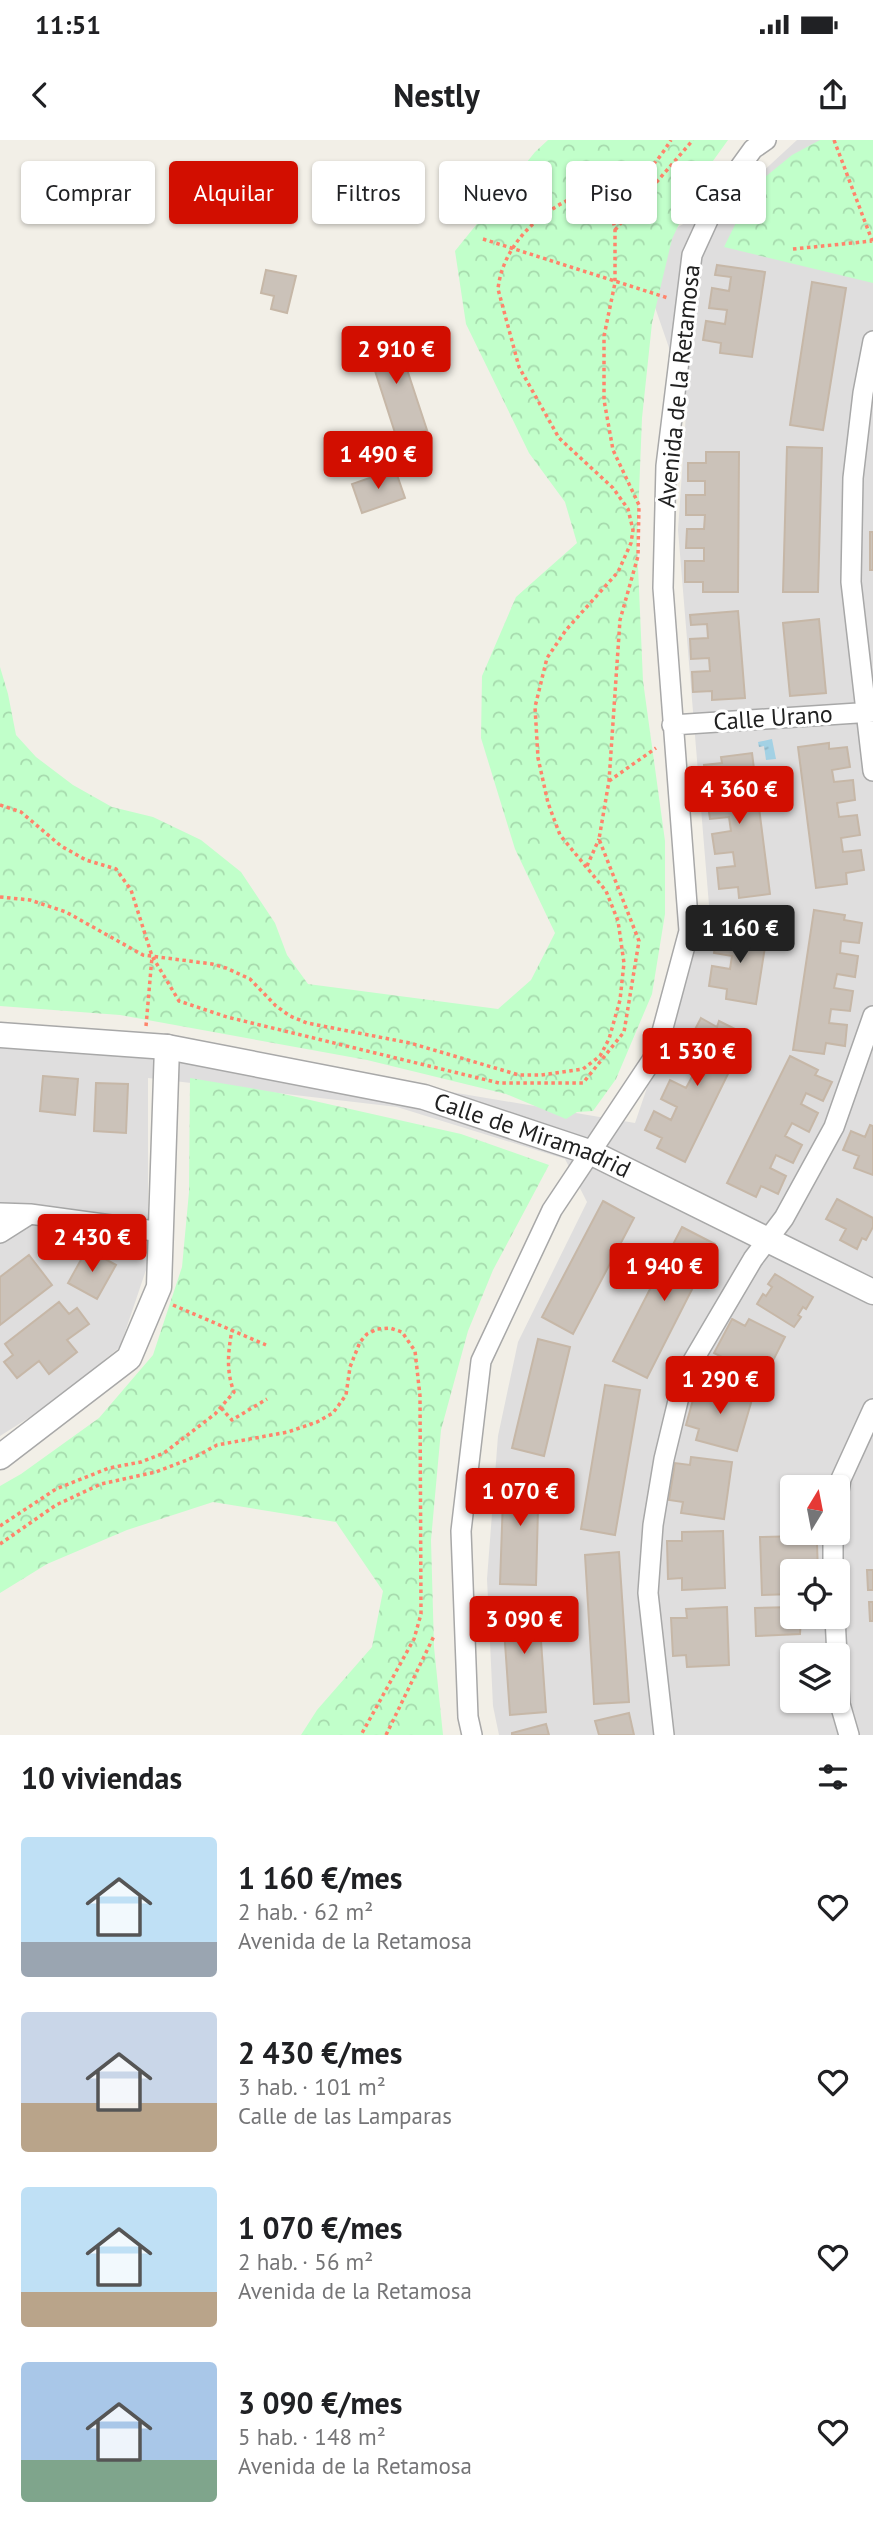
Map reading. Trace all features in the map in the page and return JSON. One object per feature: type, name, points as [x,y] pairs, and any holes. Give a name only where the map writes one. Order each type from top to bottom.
[{"type":"street","name":"Avenida de la Retamosa","points":[[472,1735],[468,1717],[461,1531],[481,1361],[552,1210],[656,1054],[689,931],[663,588],[666,466],[692,255],[719,196],[753,149],[766,140]]},
{"type":"street","points":[[873,341],[863,393],[863,477],[851,582],[869,712],[873,771]]},
{"type":"street","name":"Calle Urano","points":[[673,730],[869,712]]},
{"type":"street","points":[[664,1735],[648,1593],[653,1525],[664,1459],[684,1376],[752,1259],[784,1218],[834,1127],[873,1016]]},
{"type":"street","name":"Calle de Miramadrid","points":[[0,1035],[155,1046],[425,1097],[592,1153],[873,1292]]},
{"type":"street","points":[[0,1457],[129,1359],[155,1298],[159,1287],[162,1232],[155,1046]]},
{"type":"street","points":[[0,1213],[30,1214],[162,1232]]},
{"type":"street","points":[[0,1233],[30,1214]]},
{"type":"street","points":[[843,1475],[873,1409]]},
{"type":"street","points":[[843,1713],[849,1735]]},
{"type":"path","points":[[654,161],[671,140]]},
{"type":"path","points":[[615,230],[693,140]]},
{"type":"path","points":[[793,248],[873,242],[834,140]]},
{"type":"path","points":[[0,897],[48,905],[143,955],[226,968],[250,979],[276,1006],[307,1023],[410,1043],[519,1075],[572,1071],[593,1063],[600,1056],[614,1021],[623,979],[623,948],[618,921],[606,891],[560,835],[548,803],[538,758],[535,707],[547,657],[566,630],[618,572],[629,551],[633,530],[628,509],[621,498],[601,475],[559,438],[519,367],[498,289],[503,267],[524,232],[566,201]]},
{"type":"path","points":[[587,867],[599,839],[609,781],[620,620],[638,556],[639,505],[613,450],[604,400],[604,336],[615,283],[614,224]]},
{"type":"path","points":[[483,239],[685,303]]},
{"type":"path","points":[[609,781],[673,730]]},
{"type":"path","points":[[0,805],[20,812],[61,846],[86,860],[116,869],[131,890],[152,956],[178,1001],[228,1017],[499,1083],[583,1083],[624,1032],[639,941],[599,839]]},
{"type":"path","points":[[152,956],[155,1046]]},
{"type":"path","points":[[155,1298],[266,1345]]},
{"type":"path","points":[[0,1544],[56,1505],[101,1483],[156,1472],[217,1445],[288,1432],[317,1422],[333,1413],[346,1395],[350,1367],[360,1342],[367,1334],[377,1329],[390,1328],[402,1332],[415,1351],[420,1396],[421,1614],[414,1639],[361,1735]]},
{"type":"path","points":[[0,1526],[57,1489],[109,1468],[141,1462],[164,1453],[208,1420],[234,1392],[229,1378],[228,1362],[232,1330]]},
{"type":"path","points":[[221,1408],[232,1420],[267,1399]]},
{"type":"path","points":[[386,1735],[434,1636]]},
{"type":"shaded area","points":[[797,140],[873,140],[873,1735],[499,1735],[493,1706],[487,1579],[498,1436],[518,1342],[587,1202],[565,1159],[397,1107],[148,1078],[148,1264],[120,1347],[52,1403],[0,1436],[0,1026],[59,1026],[635,1123],[709,905],[678,530],[687,400],[636,252],[683,224],[766,224],[766,169]]},
{"type":"green space","points":[[548,140],[728,140],[713,161],[671,161],[671,224],[679,224],[672,239],[652,323],[642,418],[637,543],[643,681],[665,841],[665,914],[652,994],[616,1079],[593,1111],[577,1112],[566,1119],[506,1094],[367,1060],[120,1015],[0,1006],[0,667],[16,735],[36,757],[73,785],[112,807],[153,817],[201,840],[241,872],[275,923],[287,955],[308,984],[498,1009],[531,980],[555,933],[515,849],[481,738],[482,676],[516,597],[577,543],[565,502],[529,453],[466,324],[455,251],[477,224],[552,224],[552,161],[528,161]]},
{"type":"green space","points":[[820,140],[873,140],[873,283],[724,247],[735,224],[766,224],[766,176],[792,155]]},
{"type":"green space","points":[[190,1078],[279,1093],[461,1134],[549,1165],[493,1270],[468,1331],[441,1430],[431,1540],[434,1647],[443,1735],[301,1735],[317,1710],[372,1647],[383,1591],[336,1522],[213,1502],[127,1530],[47,1564],[0,1593],[0,1486],[99,1418],[153,1355],[182,1267],[189,1192]]},
{"type":"water","points":[[772,739],[776,759],[766,760],[764,746],[759,747],[758,742]]},
{"type":"building","points":[[717,265],[765,272],[752,357],[720,353],[721,343],[703,340],[706,321],[725,324],[727,310],[709,308],[712,288],[729,291],[731,277],[715,275]]},
{"type":"building","points":[[266,270],[296,276],[287,313],[271,309],[274,296],[261,293]]},
{"type":"building","points":[[812,282],[846,288],[823,430],[790,425]]},
{"type":"building","points":[[395,333],[427,430],[397,439],[366,343]]},
{"type":"building","points":[[787,447],[822,448],[818,592],[783,592]]},
{"type":"building","points":[[706,452],[739,452],[738,592],[703,592],[703,582],[685,582],[685,561],[704,561],[704,548],[686,548],[687,529],[704,529],[705,515],[686,515],[686,495],[705,495],[705,481],[688,481],[688,463],[706,463]]},
{"type":"building","points":[[395,469],[405,498],[362,513],[352,484]]},
{"type":"building","points":[[870,532],[873,532],[873,570],[870,570]]},
{"type":"building","points":[[738,611],[745,698],[712,700],[712,691],[693,692],[692,672],[710,671],[709,658],[691,659],[690,639],[708,638],[707,624],[691,625],[690,615]]},
{"type":"building","points":[[819,619],[826,693],[790,696],[783,623]]},
{"type":"building","points":[[829,743],[829,749],[847,747],[850,767],[832,770],[834,782],[853,780],[855,800],[837,803],[839,817],[857,815],[860,835],[841,838],[843,852],[861,850],[864,870],[846,873],[847,884],[816,888],[798,747]]},
{"type":"building","points":[[752,753],[770,894],[739,898],[738,887],[719,889],[717,868],[735,866],[733,852],[715,854],[712,834],[731,831],[729,817],[710,819],[707,799],[726,796],[724,784],[706,786],[704,765],[722,763],[721,757]]},
{"type":"building","points":[[814,910],[845,915],[844,920],[862,923],[859,943],[841,941],[840,953],[858,956],[855,977],[837,974],[834,988],[853,991],[850,1011],[831,1009],[829,1023],[847,1025],[845,1046],[826,1043],[824,1054],[793,1050]]},
{"type":"building","points":[[736,930],[767,934],[756,1004],[726,999],[727,989],[709,986],[712,966],[730,969],[732,956],[714,953],[717,932],[735,935]]},
{"type":"building","points":[[701,1018],[717,1027],[719,1021],[747,1035],[685,1162],[657,1148],[662,1138],[645,1130],[654,1111],[671,1120],[677,1107],[661,1099],[670,1080],[686,1088],[693,1075],[676,1067],[685,1048],[702,1057],[708,1045],[691,1037]]},
{"type":"building","points":[[790,1056],[818,1070],[815,1075],[832,1082],[823,1101],[806,1093],[801,1104],[818,1113],[809,1132],[792,1123],[785,1136],[802,1145],[793,1163],[776,1155],[770,1168],[786,1176],[778,1194],[761,1186],[756,1197],[727,1183]]},
{"type":"building","points":[[43,1076],[78,1079],[75,1115],[40,1111]]},
{"type":"building","points":[[96,1083],[128,1084],[126,1133],[94,1131]]},
{"type":"building","points":[[870,1125],[873,1126],[873,1175],[854,1168],[859,1156],[843,1150],[851,1131],[865,1137]]},
{"type":"building","points":[[837,1199],[873,1218],[873,1227],[866,1240],[862,1238],[857,1249],[840,1240],[846,1229],[826,1219]]},
{"type":"building","points":[[603,1201],[634,1218],[573,1334],[542,1317]]},
{"type":"building","points":[[682,1227],[715,1244],[647,1378],[613,1361]]},
{"type":"building","points":[[87,1249],[116,1265],[97,1299],[68,1283]]},
{"type":"building","points":[[29,1255],[52,1285],[0,1325],[0,1277]]},
{"type":"building","points":[[775,1274],[813,1297],[806,1309],[803,1307],[798,1315],[801,1317],[794,1327],[757,1304],[763,1294],[766,1296],[772,1287],[768,1284]]},
{"type":"building","points":[[59,1302],[69,1314],[77,1308],[89,1324],[67,1340],[77,1352],[49,1374],[39,1361],[17,1378],[4,1362],[13,1355],[5,1344]]},
{"type":"building","points":[[732,1319],[745,1326],[749,1319],[785,1337],[759,1388],[721,1369],[726,1359],[714,1353]]},
{"type":"building","points":[[538,1339],[570,1347],[544,1456],[512,1448]]},
{"type":"building","points":[[605,1385],[640,1390],[615,1535],[581,1529]]},
{"type":"building","points":[[714,1385],[753,1396],[737,1451],[696,1440],[699,1429],[686,1425],[696,1389],[711,1393]]},
{"type":"building","points":[[691,1457],[732,1462],[724,1519],[681,1513],[683,1502],[669,1500],[675,1463],[690,1465]]},
{"type":"building","points":[[504,1470],[539,1471],[536,1585],[500,1584]]},
{"type":"building","points":[[723,1531],[725,1588],[682,1590],[682,1578],[668,1579],[667,1541],[682,1541],[682,1532]]},
{"type":"building","points":[[760,1537],[780,1537],[780,1545],[817,1545],[818,1559],[780,1559],[780,1594],[762,1595]]},
{"type":"building","points":[[619,1552],[629,1702],[594,1704],[585,1555]]},
{"type":"building","points":[[867,1570],[873,1570],[873,1590],[868,1590]]},
{"type":"building","points":[[538,1598],[546,1712],[510,1715],[502,1600]]},
{"type":"building","points":[[869,1602],[873,1602],[873,1621],[870,1621]]},
{"type":"building","points":[[727,1607],[729,1665],[687,1667],[686,1655],[673,1656],[671,1618],[687,1618],[686,1609]]},
{"type":"building","points":[[780,1607],[780,1629],[800,1629],[800,1634],[756,1636],[755,1608]]},
{"type":"building","points":[[629,1713],[634,1735],[599,1735],[595,1721]]},
{"type":"building","points":[[546,1724],[549,1735],[512,1735],[512,1733]]}]
